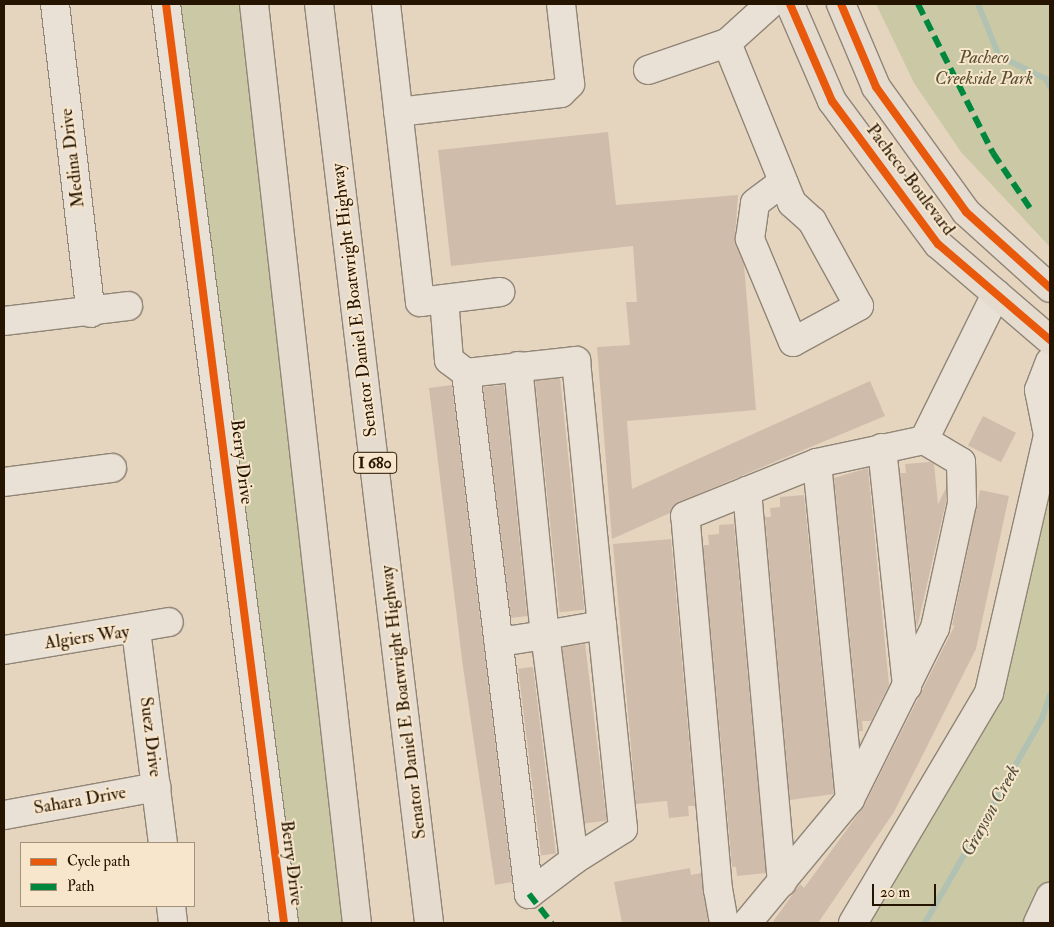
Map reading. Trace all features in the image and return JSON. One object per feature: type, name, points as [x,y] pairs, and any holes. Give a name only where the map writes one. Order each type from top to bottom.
[{"type":"main road","points":[[254,4],[357,923]]},
{"type":"main road","name":"Senator Daniel E Boatwright Highway","points":[[319,4],[421,842],[429,923]]},
{"type":"main road","name":"Pacheco Boulevard","points":[[790,4],[832,101],[938,244],[1050,340]]},
{"type":"main road","name":"Pacheco Boulevard","points":[[840,4],[876,87],[966,212],[1050,288]]},
{"type":"main road","points":[[421,842],[439,923]]},
{"type":"street","name":"Medina Drive","points":[[55,4],[91,312]]},
{"type":"street","name":"Berry Drive","points":[[166,4],[284,923]]},
{"type":"street","points":[[386,4],[420,302],[500,292]]},
{"type":"street","points":[[398,112],[561,93],[570,84],[561,4]]},
{"type":"street","points":[[648,70],[728,43],[770,4]]},
{"type":"street","points":[[728,43],[792,203],[812,221],[859,306],[793,342],[750,239],[756,203],[783,182]]},
{"type":"street","points":[[924,440],[996,294]]},
{"type":"street","points":[[444,299],[449,360],[466,373],[576,360],[623,829],[574,860],[529,894],[466,373]]},
{"type":"street","points":[[4,321],[91,312],[128,306]]},
{"type":"street","points":[[853,923],[989,693],[1048,435],[1040,390],[1050,362]]},
{"type":"street","points":[[518,366],[546,635],[574,860]]},
{"type":"street","points":[[724,923],[718,890],[686,516],[817,463],[924,440],[962,462],[962,503],[935,628],[850,799],[747,923]]},
{"type":"street","points":[[882,448],[907,687]]},
{"type":"street","points":[[817,463],[850,799]]},
{"type":"street","points":[[4,482],[112,468]]},
{"type":"street","points":[[747,492],[782,882]]},
{"type":"street","name":"Algiers Way","points":[[4,650],[136,630],[170,622]]},
{"type":"street","points":[[499,642],[602,625]]},
{"type":"street","name":"Suez Drive","points":[[136,630],[163,842]]},
{"type":"street","name":"Sahara Drive","points":[[4,815],[156,787]]},
{"type":"street","points":[[1038,923],[1050,897]]},
{"type":"street","points":[[171,907],[174,923]]},
{"type":"green space","points":[[166,4],[254,4],[357,923],[284,923]]},
{"type":"green space","name":"Pacheco Creekside Park","points":[[876,4],[1050,4],[1050,247],[961,152],[914,83]]},
{"type":"green space","points":[[1050,362],[1050,897],[1038,923],[853,923],[989,693]]},
{"type":"building","points":[[608,132],[616,205],[738,195],[735,237],[744,265],[756,410],[627,421],[632,489],[870,381],[885,416],[679,502],[670,513],[612,539],[597,347],[630,345],[626,302],[637,302],[633,246],[451,266],[438,150]]},
{"type":"building","points":[[560,378],[584,610],[559,612],[535,381]]},
{"type":"building","points":[[452,385],[512,882],[495,885],[463,667],[429,388]]},
{"type":"building","points":[[504,385],[527,616],[511,618],[483,387]]},
{"type":"building","points":[[983,416],[1016,433],[1001,462],[968,445]]},
{"type":"building","points":[[930,462],[934,464],[938,504],[946,488],[946,502],[917,628],[900,473],[906,473],[905,464]]},
{"type":"building","points":[[868,468],[889,685],[871,721],[862,721],[863,731],[859,731],[834,478]]},
{"type":"building","points":[[980,490],[1009,496],[976,649],[894,812],[818,923],[772,923],[800,884],[804,888],[864,806],[955,625],[952,626]]},
{"type":"building","points":[[804,495],[834,794],[790,800],[765,517],[771,517],[770,508],[780,507],[780,497]]},
{"type":"building","points":[[734,524],[766,873],[737,876],[736,867],[732,867],[703,545],[709,545],[708,535],[719,534],[719,525]]},
{"type":"building","points":[[671,539],[695,806],[688,806],[689,816],[669,818],[667,801],[636,804],[613,544]]},
{"type":"building","points":[[585,644],[607,821],[584,823],[562,647]]},
{"type":"building","points":[[533,667],[556,854],[541,855],[518,669]]},
{"type":"building","points":[[690,868],[691,875],[701,873],[708,923],[622,923],[614,882]]},
{"type":"waterway","name":"Grayson Creek","points":[[978,4],[999,56],[1046,79],[1050,87]]},
{"type":"waterway","name":"Grayson Creek","points":[[925,923],[1042,719],[1050,695]]},
{"type":"marked path","points":[[918,4],[993,153],[1032,211]]},
{"type":"marked path","points":[[529,894],[552,923]]},
{"type":"cycle path","points":[[166,4],[284,923]]},
{"type":"cycle path","points":[[790,4],[832,101],[938,244],[1050,340]]},
{"type":"cycle path","points":[[841,4],[876,87],[966,212],[1050,288]]}]
